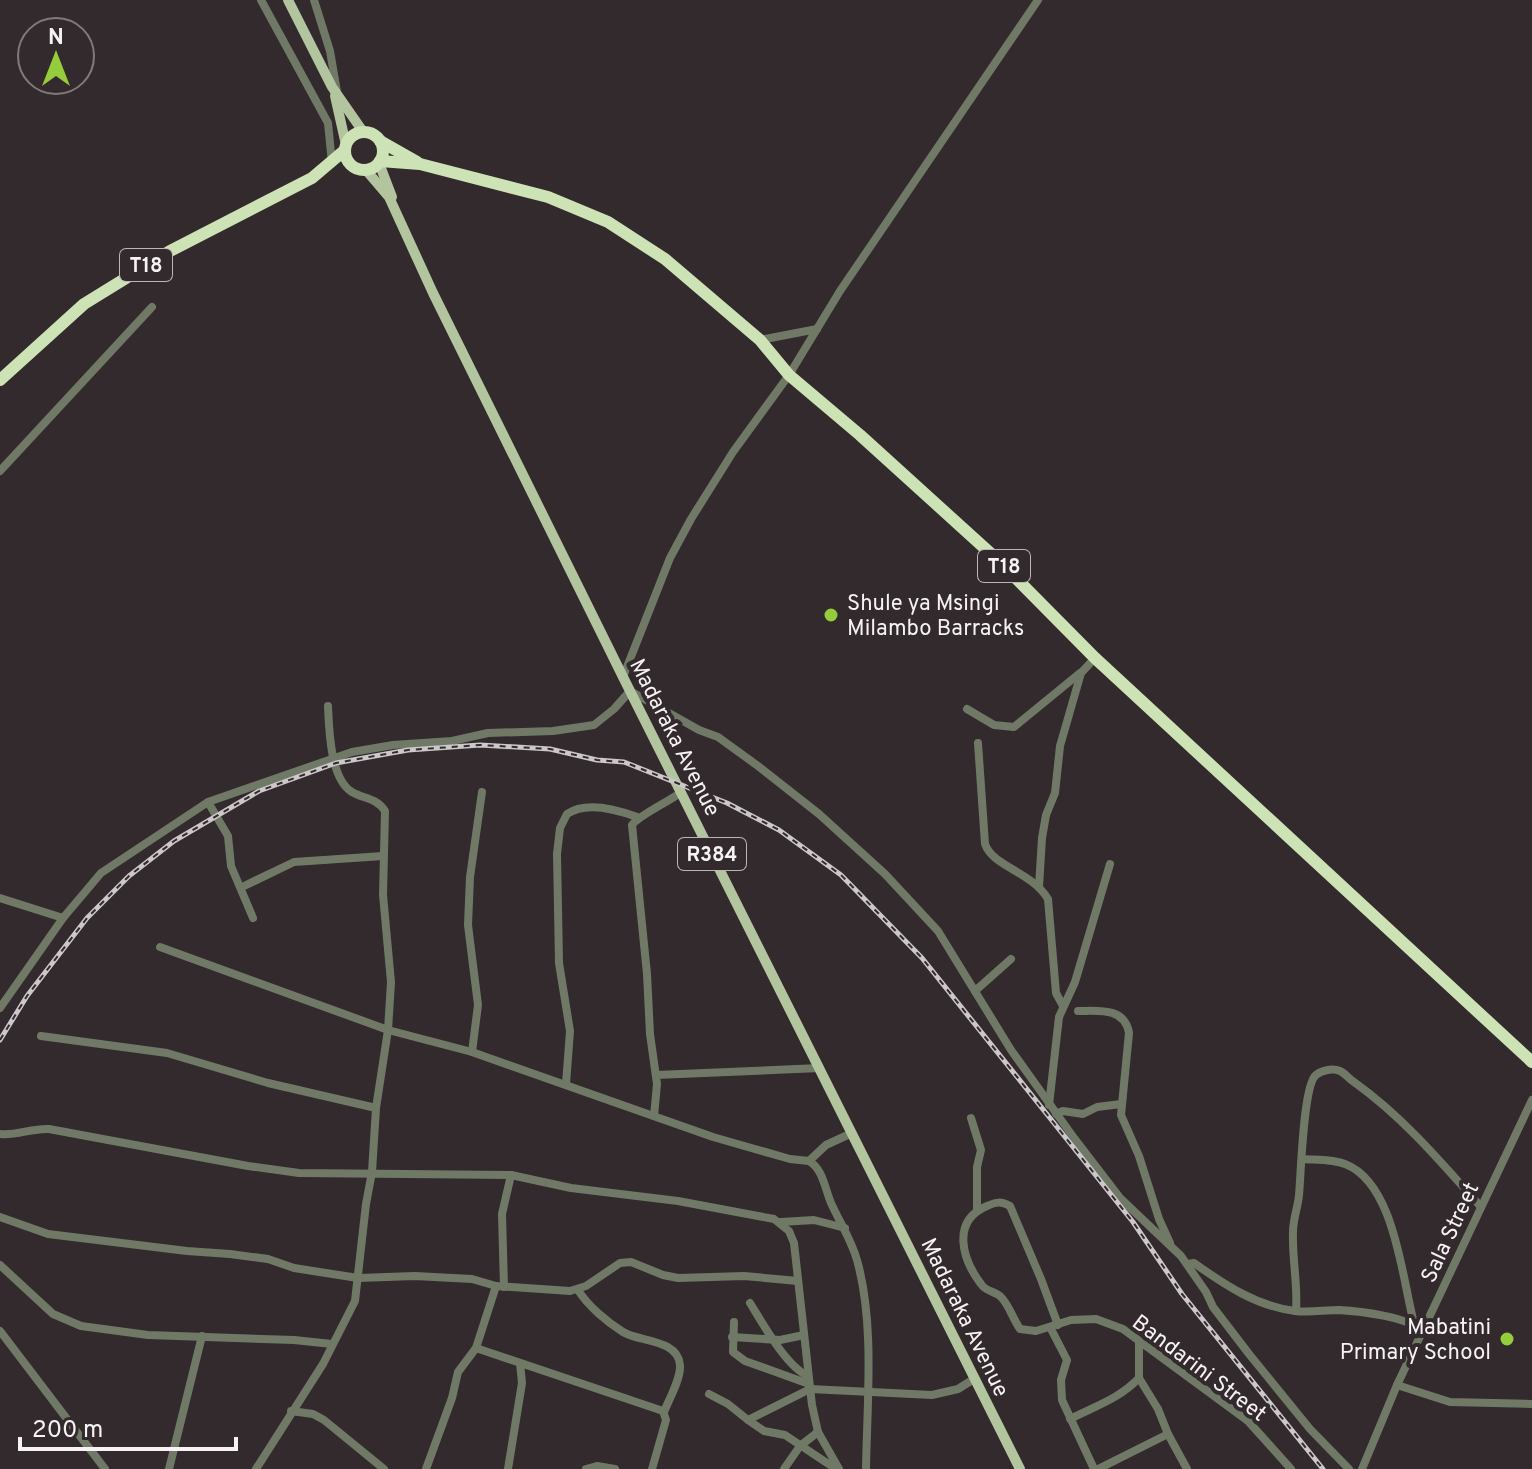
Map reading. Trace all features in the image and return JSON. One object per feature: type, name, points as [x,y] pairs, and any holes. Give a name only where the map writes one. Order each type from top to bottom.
[{"type":"highway","name":"T18","points":[[0,380],[84,304],[170,251],[312,178],[332,163],[353,136],[364,133],[375,136],[420,164]]},
{"type":"highway","points":[[380,141],[383,155],[380,162]]},
{"type":"highway","points":[[346,147],[348,161],[364,170]]},
{"type":"highway","name":"T18","points":[[312,178],[338,170],[364,170],[380,162],[420,164],[548,197],[608,222],[665,259],[760,340],[789,375],[1000,562],[1095,658],[1532,1062]]},
{"type":"main road","points":[[288,0],[334,90],[364,133]]},
{"type":"main road","points":[[334,90],[346,147]]},
{"type":"main road","name":"R384","points":[[380,162],[406,237]]},
{"type":"main road","name":"R384","points":[[364,170],[389,197],[406,237]]},
{"type":"main road","name":"Madaraka Avenue","points":[[406,237],[680,793],[1020,1469]]},
{"type":"street","points":[[261,0],[328,123],[332,163]]},
{"type":"street","points":[[314,0],[330,51],[334,90]]},
{"type":"street","points":[[623,677],[670,558],[691,519],[789,375],[847,280],[1038,0]]},
{"type":"street","points":[[0,471],[152,307]]},
{"type":"street","points":[[760,340],[818,329]]},
{"type":"street","points":[[967,709],[994,725],[1014,727],[1095,658]]},
{"type":"street","points":[[1039,887],[1043,826],[1055,793],[1060,746],[1081,673]]},
{"type":"street","points":[[0,1008],[63,918],[101,873],[208,802],[352,752],[393,745],[452,741],[488,733],[553,731],[594,725],[630,691],[699,730],[718,737],[819,814],[925,915],[1052,1110],[1120,1198],[1188,1264],[1213,1307],[1249,1354],[1310,1429],[1349,1469]]},
{"type":"street","points":[[256,1469],[310,1386],[355,1301],[372,1172],[376,1108],[388,1030],[391,982],[383,895],[386,818],[384,808],[348,789],[338,773],[328,734],[328,706]]},
{"type":"street","points":[[978,743],[984,836],[988,853],[1019,871],[1048,899],[1056,993],[1063,1006]]},
{"type":"street","points":[[472,1052],[478,1005],[468,925],[470,877],[482,792]]},
{"type":"street","points":[[566,1084],[570,1031],[559,952],[557,854],[560,828],[567,814],[583,808],[610,809],[637,817],[680,793]]},
{"type":"street","points":[[208,802],[228,836],[231,866],[253,918]]},
{"type":"street","points":[[637,817],[632,830],[656,1075],[654,1116]]},
{"type":"street","points":[[242,887],[294,862],[383,856]]},
{"type":"street","points":[[1052,1110],[1057,1025],[1096,919],[1100,893],[1110,864]]},
{"type":"street","points":[[0,898],[63,918]]},
{"type":"street","points":[[160,947],[388,1030],[472,1052],[756,1150],[809,1161],[817,1168],[845,1228],[862,1282],[869,1393],[866,1469]]},
{"type":"street","points":[[975,991],[1011,959]]},
{"type":"street","points":[[1078,1011],[1116,1014],[1128,1023],[1122,1123],[1139,1156],[1170,1244]]},
{"type":"street","points":[[41,1036],[167,1053],[268,1083],[376,1108]]},
{"type":"street","points":[[656,1075],[820,1068]]},
{"type":"street","points":[[1296,1311],[1293,1231],[1303,1159],[1302,1138],[1313,1079],[1317,1074],[1337,1070],[1388,1108],[1481,1207]]},
{"type":"street","name":"Sala Street","points":[[1362,1469],[1397,1385],[1532,1100]]},
{"type":"street","points":[[1052,1110],[1083,1114],[1097,1107],[1121,1104]]},
{"type":"street","points":[[971,1118],[981,1150],[977,1167],[977,1211],[994,1203],[1003,1202],[1010,1206],[1067,1360],[1061,1394],[1070,1419],[1096,1469],[1168,1434]]},
{"type":"street","points":[[0,1134],[49,1129],[299,1173],[511,1175],[571,1188],[678,1201],[774,1219],[789,1231],[794,1243],[809,1383],[818,1432],[837,1469]]},
{"type":"street","points":[[809,1161],[826,1145],[852,1133]]},
{"type":"street","points":[[1303,1159],[1349,1165],[1366,1179],[1382,1202],[1414,1323]]},
{"type":"street","points":[[426,1469],[452,1398],[458,1372],[476,1348],[500,1286],[502,1214],[511,1175]]},
{"type":"street","name":"Bandarini Street","points":[[977,1211],[965,1223],[962,1233],[969,1263],[982,1287],[1000,1295],[1020,1329],[1027,1332],[1071,1320],[1096,1319],[1123,1329],[1248,1421],[1291,1469]]},
{"type":"street","points":[[0,1217],[48,1234],[268,1259],[294,1268],[358,1278],[415,1276],[472,1279],[500,1286],[578,1290],[620,1263],[631,1262],[678,1278],[744,1276],[798,1281]]},
{"type":"street","points":[[781,1222],[814,1220],[845,1228]]},
{"type":"street","points":[[1188,1264],[1194,1263],[1229,1288],[1261,1303],[1296,1311],[1340,1310],[1414,1323],[1423,1331]]},
{"type":"street","points":[[2,1269],[53,1314],[81,1326],[148,1335],[332,1344]]},
{"type":"street","points":[[578,1290],[591,1306],[625,1333],[664,1344],[678,1358],[680,1368],[664,1412],[666,1420],[652,1469]]},
{"type":"street","points":[[750,1303],[773,1340],[809,1383]]},
{"type":"street","points":[[734,1322],[733,1352],[745,1361],[809,1383],[869,1393],[932,1395],[958,1389],[974,1379]]},
{"type":"street","points":[[0,1331],[105,1469]]},
{"type":"street","points":[[732,1337],[785,1340],[804,1335]]},
{"type":"street","points":[[169,1469],[202,1336]]},
{"type":"street","points":[[1139,1343],[1139,1378],[1187,1469]]},
{"type":"street","points":[[476,1348],[664,1412]]},
{"type":"street","points":[[508,1469],[522,1383],[520,1363]]},
{"type":"street","points":[[1070,1419],[1122,1394],[1139,1378]]},
{"type":"street","points":[[748,1420],[809,1383]]},
{"type":"street","points":[[1397,1385],[1450,1402],[1532,1404]]},
{"type":"street","points":[[709,1394],[764,1431],[785,1435],[837,1469]]},
{"type":"street","points":[[291,1411],[313,1414],[324,1420],[384,1469]]},
{"type":"street","points":[[784,1469],[800,1446],[818,1432]]},
{"type":"street","points":[[586,1469],[597,1466],[615,1469]]},
{"type":"railway","points":[[0,1040],[27,996],[87,918],[129,876],[174,841],[259,791],[336,763],[408,750],[480,745],[550,749],[597,760],[624,762],[727,803],[779,830],[841,875],[922,958],[1133,1222],[1182,1294],[1323,1469]]},
{"type":"place","name":"Shule ya Msingi Milambo Barracks","points":[[831,615]]},
{"type":"place","name":"Mabatini Primary School","points":[[1507,1339]]}]
